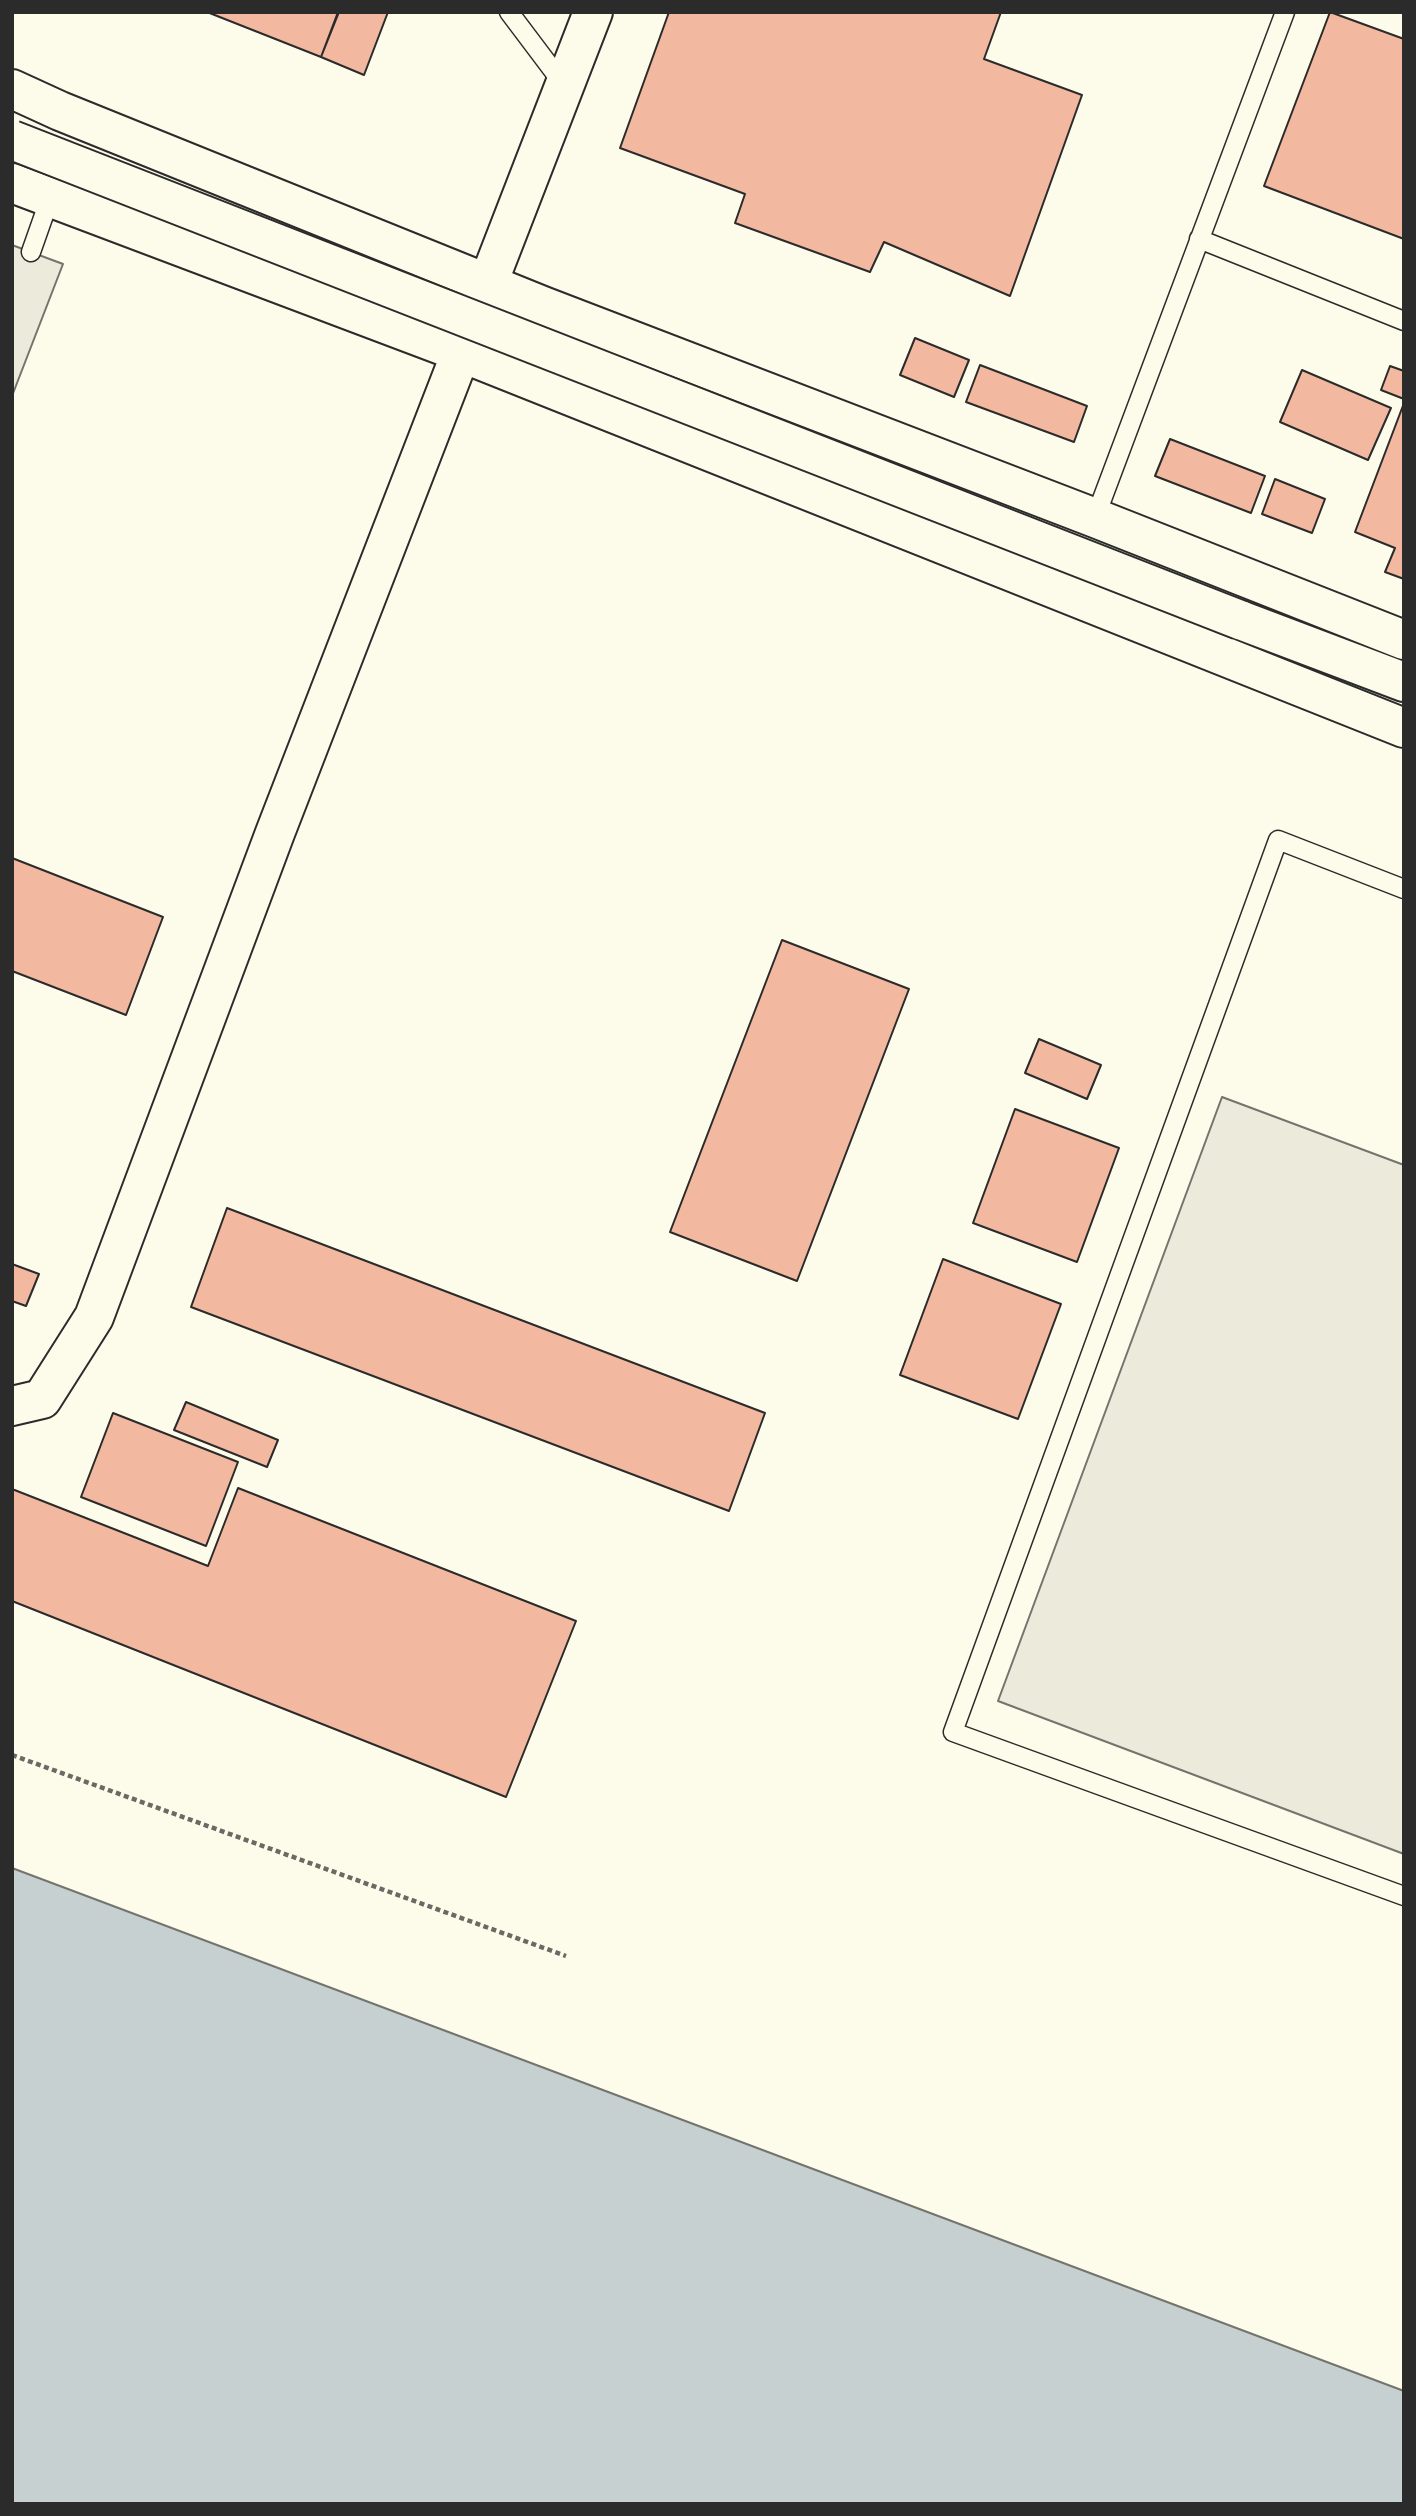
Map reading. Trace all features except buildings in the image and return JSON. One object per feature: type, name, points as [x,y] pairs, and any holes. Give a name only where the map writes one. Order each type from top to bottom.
[{"type":"main road","points":[[12,1406],[42,1399],[94,1317],[460,352],[593,12]]},
{"type":"main road","points":[[12,89],[60,111],[487,284],[1096,518],[1404,640]]},
{"type":"main road","points":[[12,140],[1404,682]]},
{"type":"main road","points":[[12,183],[460,352],[1404,728]]},
{"type":"lane","points":[[509,12],[564,85]]},
{"type":"lane","points":[[1096,518],[1285,12]]},
{"type":"lane","points":[[31,252],[50,198]]},
{"type":"lane","points":[[1199,239],[1404,321]]},
{"type":"lane","points":[[1404,889],[1278,839],[953,1732],[1404,1896]]},
{"type":"path","points":[[12,1755],[566,1955]]},
{"type":"shaded area","points":[[12,245],[63,264],[12,396]]},
{"type":"shaded area","points":[[1222,1097],[1404,1165],[1404,1854],[998,1701]]},
{"type":"shaded area","points":[[12,1868],[1404,2391],[1404,2504],[12,2504]]}]
